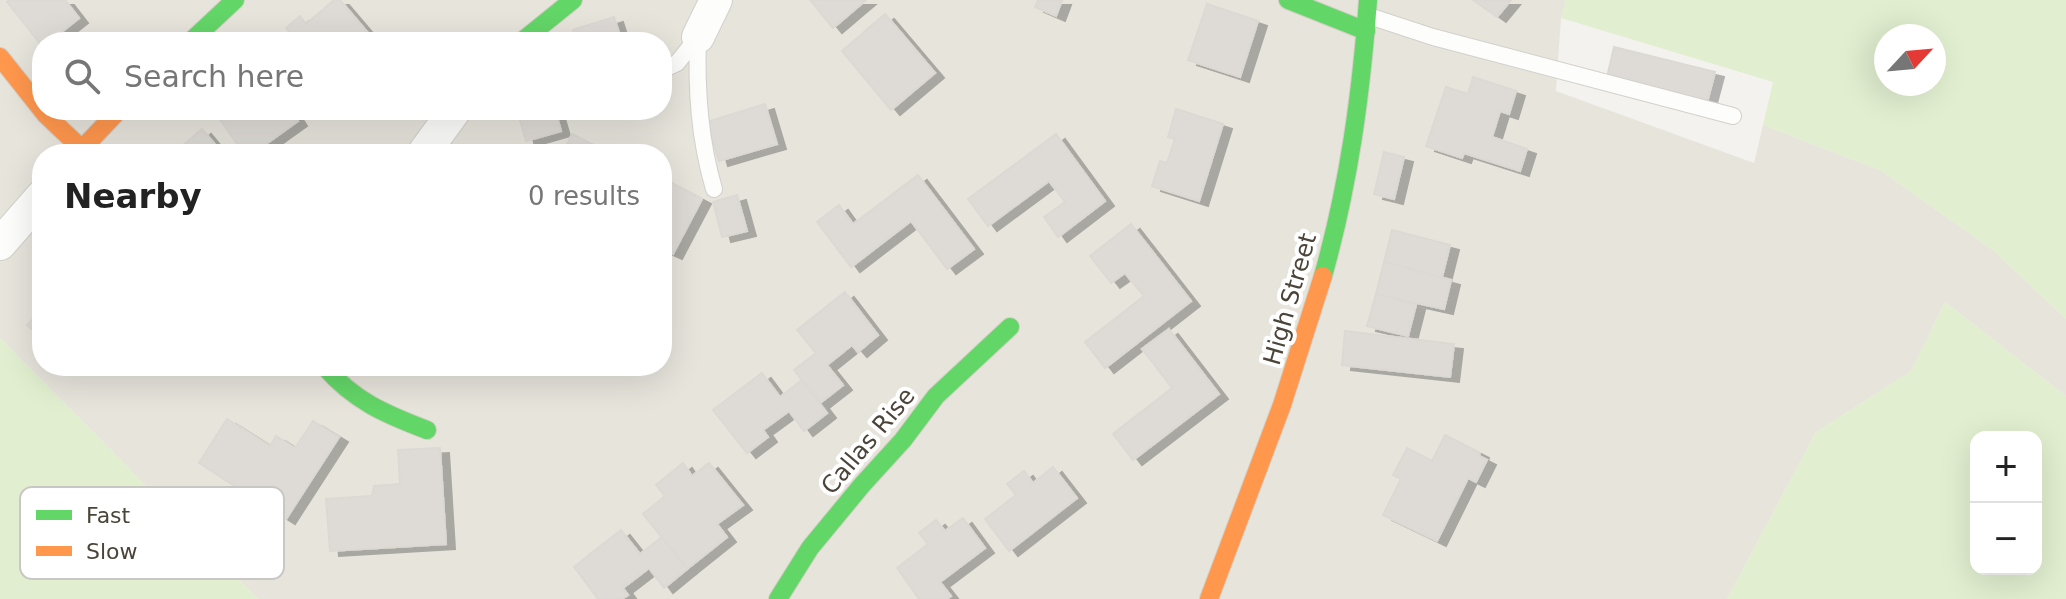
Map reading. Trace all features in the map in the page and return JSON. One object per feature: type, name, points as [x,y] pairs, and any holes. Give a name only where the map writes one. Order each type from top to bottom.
[{"type":"street","points":[[201,32],[235,0]]},
{"type":"street","points":[[533,32],[573,0]]},
{"type":"street","points":[[698,37],[716,0]]},
{"type":"street","points":[[1288,0],[1367,15]]},
{"type":"street","name":"High Street","points":[[1209,599],[1261,470],[1304,343],[1342,204],[1358,115],[1367,15]]},
{"type":"street","points":[[0,57],[32,97]]},
{"type":"street","points":[[51,120],[73,144]]},
{"type":"street","points":[[87,144],[110,120]]},
{"type":"street","points":[[430,144],[448,120]]},
{"type":"street","points":[[0,244],[32,207]]},
{"type":"street","name":"Callas Rise","points":[[778,599],[810,548],[903,440],[936,396],[1010,327]]},
{"type":"street","points":[[333,376],[362,402],[427,430]]},
{"type":"lane","points":[[1367,15],[1433,37],[1733,116]]},
{"type":"lane","points":[[672,65],[698,37]]},
{"type":"lane","points":[[698,37],[700,130],[714,189]]},
{"type":"shaded area","points":[[0,0],[1566,0],[1561,18],[1556,91],[1754,163],[1763,125],[1880,170],[1994,251],[2066,319],[2066,396],[1945,302],[1911,371],[1816,432],[1727,599],[258,599],[238,579],[284,579],[284,487],[147,487],[38,376],[672,376],[672,144],[32,144],[32,370],[0,338]]},
{"type":"green space","points":[[1566,0],[2066,0],[2066,319],[1994,251],[1880,170],[1763,125],[1773,82],[1561,18]]},
{"type":"green space","points":[[1945,302],[2066,396],[2066,599],[1727,599],[1816,432],[1911,371]]},
{"type":"green space","points":[[0,338],[32,370],[32,376],[38,376],[147,487],[20,487],[20,579],[238,579],[258,599],[0,599]]},
{"type":"building","points":[[65,0],[79,18],[62,32],[32,33],[7,2]]},
{"type":"building","points":[[334,0],[340,0],[367,32],[289,32],[286,28],[300,16],[306,24]]},
{"type":"building","points":[[810,0],[866,0],[833,28]]},
{"type":"building","points":[[1038,0],[1062,0],[1056,16],[1035,7]]},
{"type":"building","points":[[1473,0],[1511,0],[1497,17]]},
{"type":"building","points":[[1207,4],[1258,21],[1240,77],[1188,60]]},
{"type":"building","points":[[885,14],[935,73],[891,110],[842,51]]},
{"type":"building","points":[[614,17],[619,32],[574,32]]},
{"type":"building","points":[[1614,47],[1715,72],[1707,102],[1607,77]]},
{"type":"building","points":[[1473,77],[1516,91],[1509,114],[1500,111],[1492,137],[1527,149],[1520,171],[1464,153],[1462,158],[1426,146],[1446,87],[1468,94]]},
{"type":"building","points":[[765,104],[777,144],[719,161],[707,122]]},
{"type":"building","points":[[1176,109],[1223,124],[1199,201],[1152,186],[1160,161],[1167,163],[1175,139],[1168,137]]},
{"type":"building","points":[[220,120],[298,121],[266,144],[237,144]]},
{"type":"building","points":[[520,120],[558,120],[561,131],[526,141]]},
{"type":"building","points":[[202,129],[215,144],[185,144]]},
{"type":"building","points":[[572,134],[592,144],[567,144]]},
{"type":"building","points":[[1056,134],[1105,201],[1058,237],[1044,217],[1065,202],[1049,181],[988,226],[968,199]]},
{"type":"building","points":[[1384,152],[1404,157],[1394,199],[1374,194]]},
{"type":"building","points":[[918,175],[974,249],[947,269],[911,221],[851,267],[817,222],[839,205],[853,224]]},
{"type":"building","points":[[672,183],[702,199],[672,254]]},
{"type":"building","points":[[737,195],[747,231],[722,237],[713,202]]},
{"type":"building","points":[[1131,224],[1191,301],[1105,368],[1085,342],[1144,296],[1125,273],[1111,283],[1090,256]]},
{"type":"building","points":[[1392,230],[1450,245],[1442,277],[1384,262]]},
{"type":"building","points":[[1384,262],[1451,280],[1444,309],[1376,294]]},
{"type":"building","points":[[845,292],[878,335],[858,352],[852,345],[827,365],[843,385],[820,403],[794,370],[816,353],[797,330]]},
{"type":"building","points":[[1376,294],[1416,305],[1408,336],[1367,326]]},
{"type":"building","points":[[1169,329],[1219,394],[1133,460],[1113,434],[1172,388],[1142,349]]},
{"type":"building","points":[[1345,331],[1454,344],[1450,377],[1342,365]]},
{"type":"building","points":[[762,373],[780,397],[802,380],[827,413],[804,431],[789,411],[763,430],[768,437],[747,453],[713,410]]},
{"type":"building","points":[[227,419],[270,446],[276,436],[295,448],[313,421],[339,437],[286,519],[284,487],[236,487],[199,463]]},
{"type":"building","points":[[1445,435],[1480,453],[1479,456],[1487,460],[1476,482],[1468,478],[1437,541],[1383,515],[1401,479],[1393,475],[1407,448],[1432,461]]},
{"type":"building","points":[[440,448],[446,544],[330,551],[326,499],[372,496],[374,486],[400,484],[398,450]]},
{"type":"building","points":[[683,463],[692,476],[709,463],[743,505],[717,524],[727,537],[687,569],[643,514],[665,496],[656,485]]},
{"type":"building","points":[[1053,467],[1077,498],[1009,551],[985,519],[1016,495],[1007,484],[1024,471],[1033,483]]},
{"type":"building","points":[[963,518],[985,548],[940,582],[951,596],[947,599],[919,599],[897,568],[928,544],[919,533],[936,520],[945,531]]},
{"type":"building","points":[[621,530],[640,554],[662,537],[687,569],[664,588],[649,568],[623,588],[628,595],[622,599],[598,599],[574,567]]},
{"type":"traffic: fast","points":[[201,32],[235,0]]},
{"type":"traffic: fast","points":[[533,32],[573,0]]},
{"type":"traffic: fast","points":[[1288,0],[1366,31]]},
{"type":"traffic: fast","points":[[1323,276],[1353,139],[1368,0]]},
{"type":"traffic: fast","points":[[778,599],[810,548],[903,440],[936,396],[1010,327]]},
{"type":"traffic: fast","points":[[333,376],[371,405],[427,430]]},
{"type":"traffic: slow","points":[[0,57],[32,97]]},
{"type":"traffic: slow","points":[[51,120],[77,144]]},
{"type":"traffic: slow","points":[[87,144],[110,120]]},
{"type":"traffic: slow","points":[[1209,599],[1282,405],[1323,276]]}]
